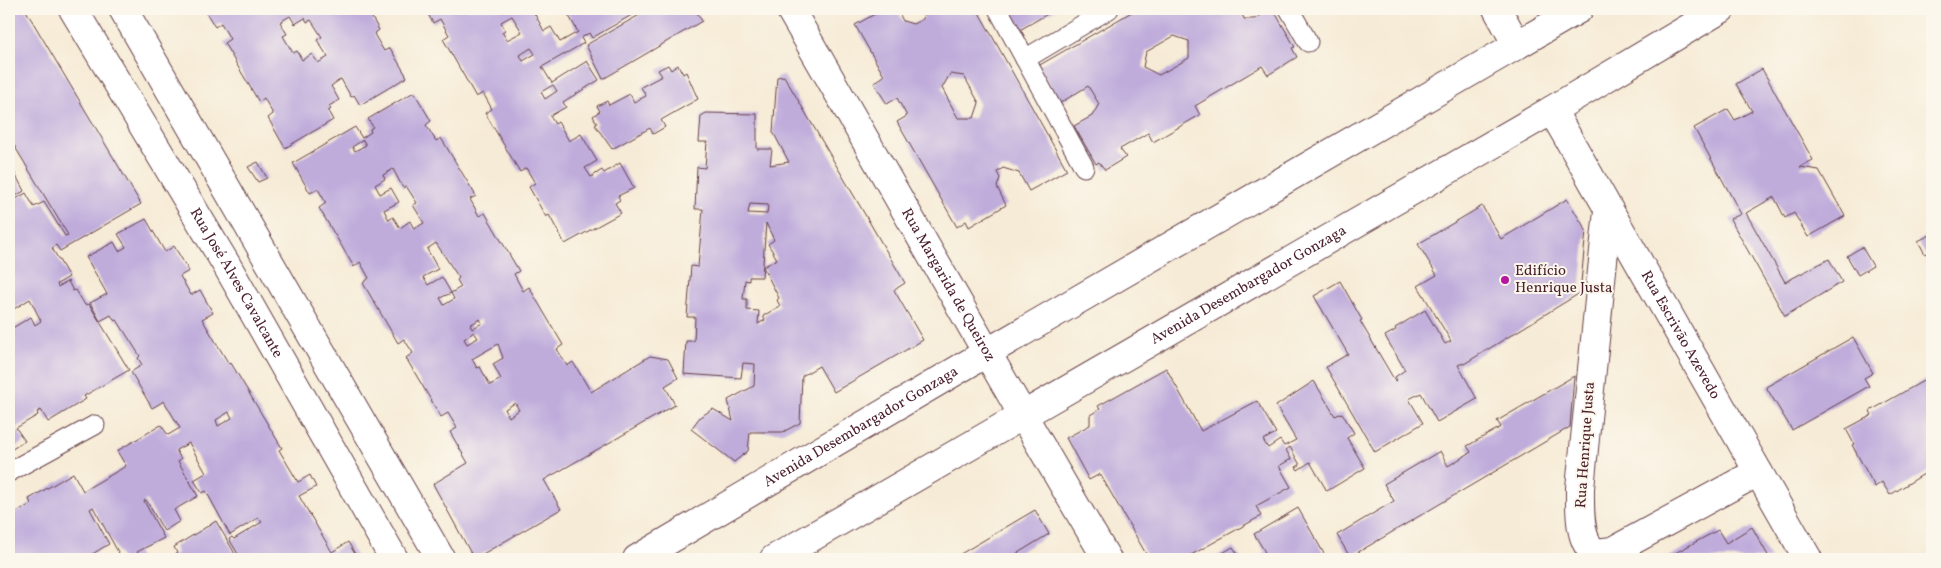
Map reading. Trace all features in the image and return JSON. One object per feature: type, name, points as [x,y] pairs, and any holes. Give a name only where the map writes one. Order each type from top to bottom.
[{"type":"street","name":"Rua José Alves Cavalcante","points":[[73,9],[226,264],[394,559]]},
{"type":"street","points":[[123,9],[441,559]]},
{"type":"street","name":"Rua Margarida de Queiroz","points":[[790,9],[988,352],[1022,415],[1107,559]]},
{"type":"street","points":[[1497,9],[1517,45]]},
{"type":"street","name":"Avenida Desembargador Gonzaga","points":[[637,559],[988,352],[1579,9]]},
{"type":"street","name":"Avenida Desembargador Gonzaga","points":[[774,559],[1552,110],[1722,9]]},
{"type":"street","name":"Rua Escrivão Azevedo","points":[[1552,110],[1808,559]]},
{"type":"street","name":"Rua Henrique Justa","points":[[1608,211],[1580,488],[1582,522],[1589,549],[1595,553],[1613,552],[1758,472]]},
{"type":"street","points":[[226,264],[261,245]]},
{"type":"lane","points":[[998,9],[1084,167]]},
{"type":"lane","points":[[1025,59],[1109,9]]},
{"type":"lane","points":[[1289,9],[1308,42]]},
{"type":"lane","points":[[9,472],[94,424]]},
{"type":"building","points":[[9,9],[25,9],[141,204],[60,251],[56,245],[52,248],[69,277],[57,284],[58,287],[68,281],[73,291],[76,290],[85,305],[89,304],[129,370],[84,396],[86,399],[48,422],[41,410],[37,412],[38,415],[16,428],[25,441],[9,451],[9,330],[31,317],[35,325],[41,321],[30,299],[9,312],[9,203],[26,193],[34,207],[44,202],[65,236],[68,235],[9,137]]},
{"type":"building","points":[[204,9],[367,9],[379,30],[374,34],[384,51],[390,48],[407,77],[360,105],[354,95],[351,97],[341,79],[331,86],[339,100],[329,106],[331,109],[328,111],[333,120],[285,148],[268,118],[273,114],[264,98],[259,102],[224,43],[230,39],[221,23],[215,27]],"holes":[[[290,16],[295,24],[305,18],[307,22],[311,20],[322,37],[317,40],[328,57],[318,63],[312,54],[302,60],[297,51],[293,53],[283,36],[287,34],[280,22]]]},
{"type":"building","points":[[425,9],[532,9],[544,31],[551,27],[560,42],[578,32],[565,9],[642,9],[592,38],[589,33],[581,38],[584,43],[542,67],[552,83],[587,61],[599,80],[563,102],[566,107],[550,116],[555,124],[558,122],[569,141],[581,134],[597,161],[585,168],[591,177],[602,170],[604,173],[620,163],[634,188],[618,196],[620,200],[615,203],[621,213],[565,244],[549,215],[546,217],[529,187],[535,183],[526,168],[520,172],[485,113],[492,109],[483,93],[476,97],[443,39],[449,35],[440,19],[433,23]],"holes":[[[512,16],[522,32],[507,40],[502,32],[505,30],[501,22]],[[531,48],[535,54],[523,61],[520,55]],[[553,85],[557,91],[545,99],[541,92]]]},
{"type":"building","points":[[650,9],[695,9],[702,21],[603,79],[586,45]]},
{"type":"building","points":[[884,9],[897,9],[903,21],[913,24],[923,19],[924,9],[977,9],[1067,170],[1029,191],[1019,173],[1003,168],[997,172],[1000,178],[997,187],[1006,205],[969,227],[966,221],[957,227],[897,122],[907,116],[897,98],[887,104],[874,83],[884,76],[855,25]],"holes":[[[950,74],[964,76],[979,103],[974,118],[958,118],[942,88]]]},
{"type":"building","points":[[1005,9],[1056,9],[1018,31]]},
{"type":"building","points":[[1137,9],[1240,9],[1244,19],[1254,19],[1273,9],[1295,47],[1292,48],[1297,57],[1268,75],[1262,66],[1195,106],[1200,115],[1153,142],[1148,133],[1120,149],[1126,157],[1105,170],[1099,162],[1096,164],[1074,126],[1092,116],[1099,104],[1088,86],[1060,103],[1038,66]],"holes":[[[1174,36],[1189,41],[1189,58],[1159,75],[1143,67],[1146,52]]]},
{"type":"building","points":[[668,65],[671,70],[678,65],[683,74],[686,72],[698,99],[661,120],[665,127],[653,134],[650,128],[612,149],[595,125],[597,124],[593,116],[600,111],[597,106],[607,101],[609,105],[630,94],[634,102],[646,96],[641,87],[662,76],[658,70]]},
{"type":"building","points":[[1762,69],[1813,160],[1800,167],[1819,170],[1845,216],[1808,237],[1794,213],[1785,218],[1774,197],[1746,213],[1785,282],[1829,259],[1842,282],[1785,316],[1730,219],[1741,214],[1694,128],[1728,109],[1735,120],[1752,111],[1736,84]]},
{"type":"building","points":[[784,76],[905,283],[894,290],[923,340],[834,392],[819,366],[802,376],[800,423],[783,432],[750,432],[748,451],[734,462],[691,429],[700,417],[713,409],[733,421],[728,400],[754,386],[755,364],[743,363],[741,378],[684,374],[686,341],[694,341],[695,317],[687,317],[691,266],[698,267],[703,209],[695,209],[697,167],[705,168],[707,142],[699,142],[701,116],[706,113],[757,114],[757,149],[772,149],[770,165],[789,162],[773,132],[777,77]],"holes":[[[750,204],[768,205],[767,214],[748,213]],[[766,223],[774,240],[768,244],[777,259],[763,267],[779,298],[777,300],[780,306],[763,316],[765,320],[758,324],[759,311],[747,310],[747,299],[743,299],[745,280],[749,281],[749,277],[762,277]]]},
{"type":"building","points":[[414,92],[431,121],[426,125],[436,141],[441,138],[476,196],[470,199],[479,216],[485,213],[519,271],[514,274],[523,291],[529,287],[563,345],[557,349],[567,366],[573,362],[591,392],[650,356],[668,359],[678,378],[665,386],[675,405],[544,480],[561,509],[474,559],[433,484],[468,463],[450,432],[457,428],[448,413],[441,417],[406,358],[413,353],[404,339],[398,343],[363,283],[369,278],[360,262],[354,267],[319,208],[326,203],[318,189],[310,193],[293,163],[355,127],[362,138],[371,132],[370,129],[373,127],[368,119]],"holes":[[[363,140],[366,145],[355,151],[352,147]],[[393,169],[403,188],[406,186],[417,203],[413,205],[424,223],[414,229],[410,221],[400,228],[393,217],[389,220],[384,210],[399,202],[391,188],[380,194],[375,185],[385,179],[383,175]],[[436,243],[459,278],[457,280],[461,287],[451,293],[442,277],[428,285],[423,277],[438,269],[427,249]],[[451,293],[454,299],[444,305],[440,298]],[[480,319],[482,323],[472,329],[470,325]],[[474,332],[478,338],[467,344],[464,339]],[[498,344],[503,358],[493,364],[501,379],[490,385],[480,367],[477,368],[472,359]],[[515,403],[519,410],[509,417],[505,409]]]},
{"type":"building","points":[[9,162],[24,191],[9,200]]},
{"type":"building","points":[[258,162],[267,178],[258,182],[248,167]]},
{"type":"building","points":[[1567,199],[1586,230],[1580,293],[1464,364],[1458,365],[1477,399],[1437,422],[1421,393],[1409,399],[1423,423],[1375,452],[1326,367],[1348,354],[1314,296],[1340,281],[1362,320],[1360,321],[1395,381],[1397,380],[1395,377],[1405,370],[1385,336],[1396,330],[1395,328],[1425,310],[1445,344],[1451,341],[1418,286],[1437,275],[1418,244],[1482,206],[1501,239]]},
{"type":"building","points":[[146,219],[165,252],[174,246],[189,271],[180,276],[191,295],[200,290],[213,313],[202,319],[282,448],[279,450],[298,482],[310,475],[316,487],[299,496],[332,552],[348,542],[358,559],[241,559],[229,539],[232,537],[234,539],[262,522],[258,518],[230,535],[206,491],[202,493],[194,480],[206,473],[189,443],[176,450],[181,459],[178,461],[198,496],[174,510],[180,521],[164,531],[146,500],[144,501],[164,538],[137,552],[141,559],[122,559],[93,507],[90,509],[109,544],[84,559],[9,559],[9,516],[31,504],[29,499],[73,473],[83,491],[126,466],[117,451],[161,425],[168,435],[180,428],[164,401],[152,408],[131,372],[142,365],[138,358],[140,356],[117,320],[115,321],[111,315],[100,321],[90,303],[107,294],[86,257],[114,242],[119,251],[126,247],[118,234]],"holes":[[[229,412],[232,418],[218,426],[216,420]]]},
{"type":"building","points":[[1932,234],[1932,260],[1928,252],[1925,254],[1918,241]]},
{"type":"building","points":[[1862,247],[1873,266],[1858,275],[1847,256]]},
{"type":"building","points":[[1853,337],[1873,373],[1864,378],[1869,386],[1792,430],[1766,387]]},
{"type":"building","points":[[1166,368],[1201,431],[1257,401],[1276,433],[1263,440],[1268,448],[1280,440],[1284,446],[1296,440],[1276,406],[1314,381],[1335,416],[1342,413],[1354,433],[1347,438],[1365,468],[1327,491],[1310,462],[1298,470],[1296,467],[1300,465],[1290,447],[1286,450],[1291,459],[1279,466],[1291,487],[1256,506],[1261,516],[1184,559],[1166,559],[1164,556],[1159,559],[1149,559],[1100,474],[1089,480],[1066,438],[1090,425],[1090,415],[1100,409],[1098,406]]},
{"type":"building","points":[[1574,376],[1570,427],[1350,557],[1337,535],[1394,501],[1384,484],[1440,451],[1448,466],[1471,452],[1467,446],[1501,427],[1497,421]]},
{"type":"building","points":[[1932,376],[1932,469],[1890,495],[1882,482],[1875,487],[1852,445],[1854,444],[1846,429],[1872,415],[1870,411]]},
{"type":"building","points":[[1298,508],[1327,559],[1263,559],[1260,555],[1265,552],[1254,534]]},
{"type":"building","points":[[1035,510],[1049,534],[1008,559],[952,559]]},
{"type":"building","points":[[216,521],[238,559],[168,559],[177,553],[174,547]]},
{"type":"building","points":[[1752,527],[1770,559],[1664,559],[1718,530],[1726,543]]},
{"type":"building","points":[[1233,547],[1241,559],[1212,559]]},
{"type":"place","name":"Edifício Henrique Justa","points":[[1505,280]]}]
